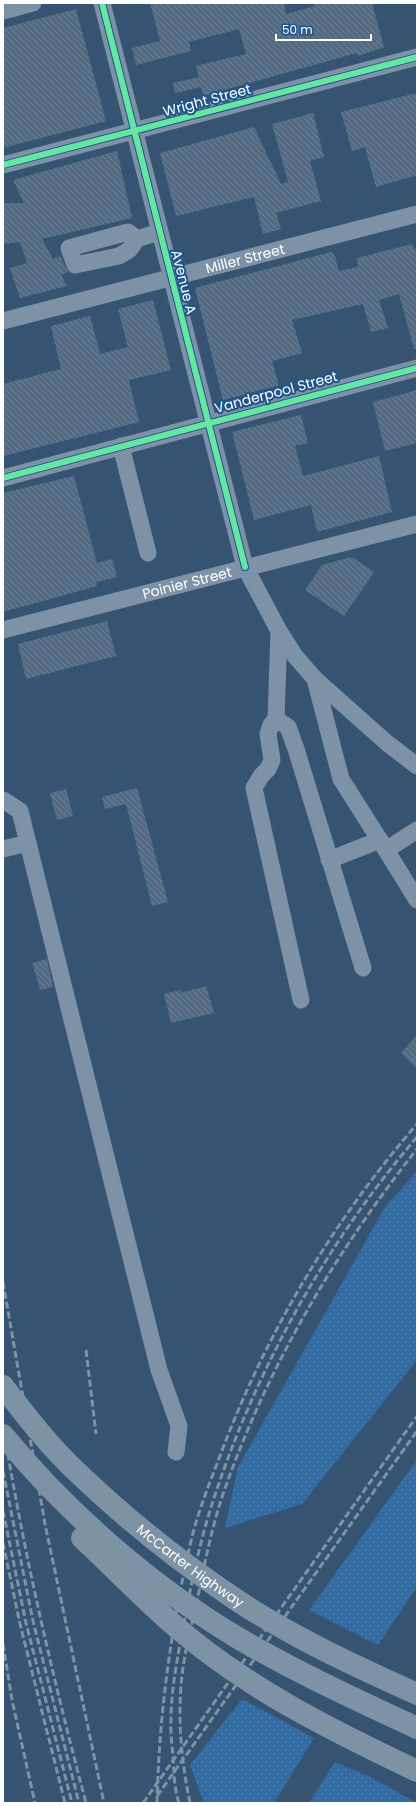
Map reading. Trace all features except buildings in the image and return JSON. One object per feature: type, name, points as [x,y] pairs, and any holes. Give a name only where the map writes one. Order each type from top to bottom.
[{"type":"highway","name":"McCarter Highway","points":[[3,1386],[32,1423],[77,1472],[129,1518],[185,1564],[236,1600],[291,1632],[357,1667],[417,1694]]},
{"type":"highway","points":[[3,1435],[62,1498],[109,1543],[163,1587],[238,1638],[342,1693],[417,1728]]},
{"type":"highway","points":[[62,1498],[77,1533],[175,1626],[232,1669],[289,1705],[347,1737],[417,1771]]},
{"type":"street","points":[[3,11],[33,3]]},
{"type":"street","name":"Avenue A","points":[[102,3],[170,277],[245,567],[279,631],[295,656],[315,679],[387,743],[417,766]]},
{"type":"street","name":"Wright Street","points":[[3,166],[417,57]]},
{"type":"street","name":"Miller Street","points":[[3,321],[170,277],[285,250],[417,214]]},
{"type":"street","points":[[137,239],[159,232]]},
{"type":"street","name":"Vanderpool Street","points":[[3,478],[208,422],[417,368]]},
{"type":"street","points":[[121,446],[148,553]]},
{"type":"street","name":"Poinier Street","points":[[3,630],[417,524]]},
{"type":"street","points":[[279,631],[276,719],[271,725],[268,734],[272,760],[268,769],[260,776],[254,788],[301,1000]]},
{"type":"street","points":[[315,679],[341,779],[417,900]]},
{"type":"street","points":[[276,719],[288,727],[363,968]]},
{"type":"street","points":[[3,800],[20,811],[159,1370],[179,1426],[176,1452]]},
{"type":"street","points":[[329,860],[383,845],[417,830]]},
{"type":"street","points":[[3,849],[28,843]]},
{"type":"shaded area","points":[[417,1171],[417,1360],[302,1504],[225,1528],[238,1467],[385,1207]]},
{"type":"shaded area","points":[[417,1460],[417,1587],[378,1645],[309,1610]]},
{"type":"shaded area","points":[[242,1699],[314,1738],[274,1803],[204,1803],[190,1765]]},
{"type":"shaded area","points":[[335,1762],[370,1777],[417,1803],[309,1803]]},
{"type":"railway","points":[[157,1803],[160,1737],[172,1638],[191,1541],[200,1509],[212,1477],[238,1411],[258,1367],[304,1281],[329,1240],[357,1200],[386,1161],[417,1124]]},
{"type":"railway","points":[[179,1803],[174,1780],[171,1729],[172,1698],[178,1654],[199,1550],[213,1501],[230,1452],[250,1403],[272,1356],[297,1309],[353,1220],[417,1137]]},
{"type":"railway","points":[[190,1803],[180,1730],[182,1675],[208,1549],[222,1497],[259,1403],[305,1314],[330,1272],[358,1230],[417,1149]]},
{"type":"railway","points":[[3,1282],[45,1524],[104,1803]]},
{"type":"railway","points":[[86,1350],[96,1434]]},
{"type":"railway","points":[[143,1803],[417,1416]]},
{"type":"railway","points":[[3,1424],[29,1567],[62,1709],[86,1803]]},
{"type":"railway","points":[[157,1796],[417,1431]]},
{"type":"railway","points":[[3,1471],[33,1621],[79,1803]]},
{"type":"railway","points":[[3,1511],[26,1623],[72,1803]]},
{"type":"railway","points":[[3,1543],[20,1624],[65,1803]]},
{"type":"railway","points":[[3,1644],[12,1700],[35,1803]]},
{"type":"cycle path","points":[[102,3],[245,567]]},
{"type":"cycle path","points":[[3,165],[417,57]]},
{"type":"cycle path","points":[[3,478],[417,368]]}]
